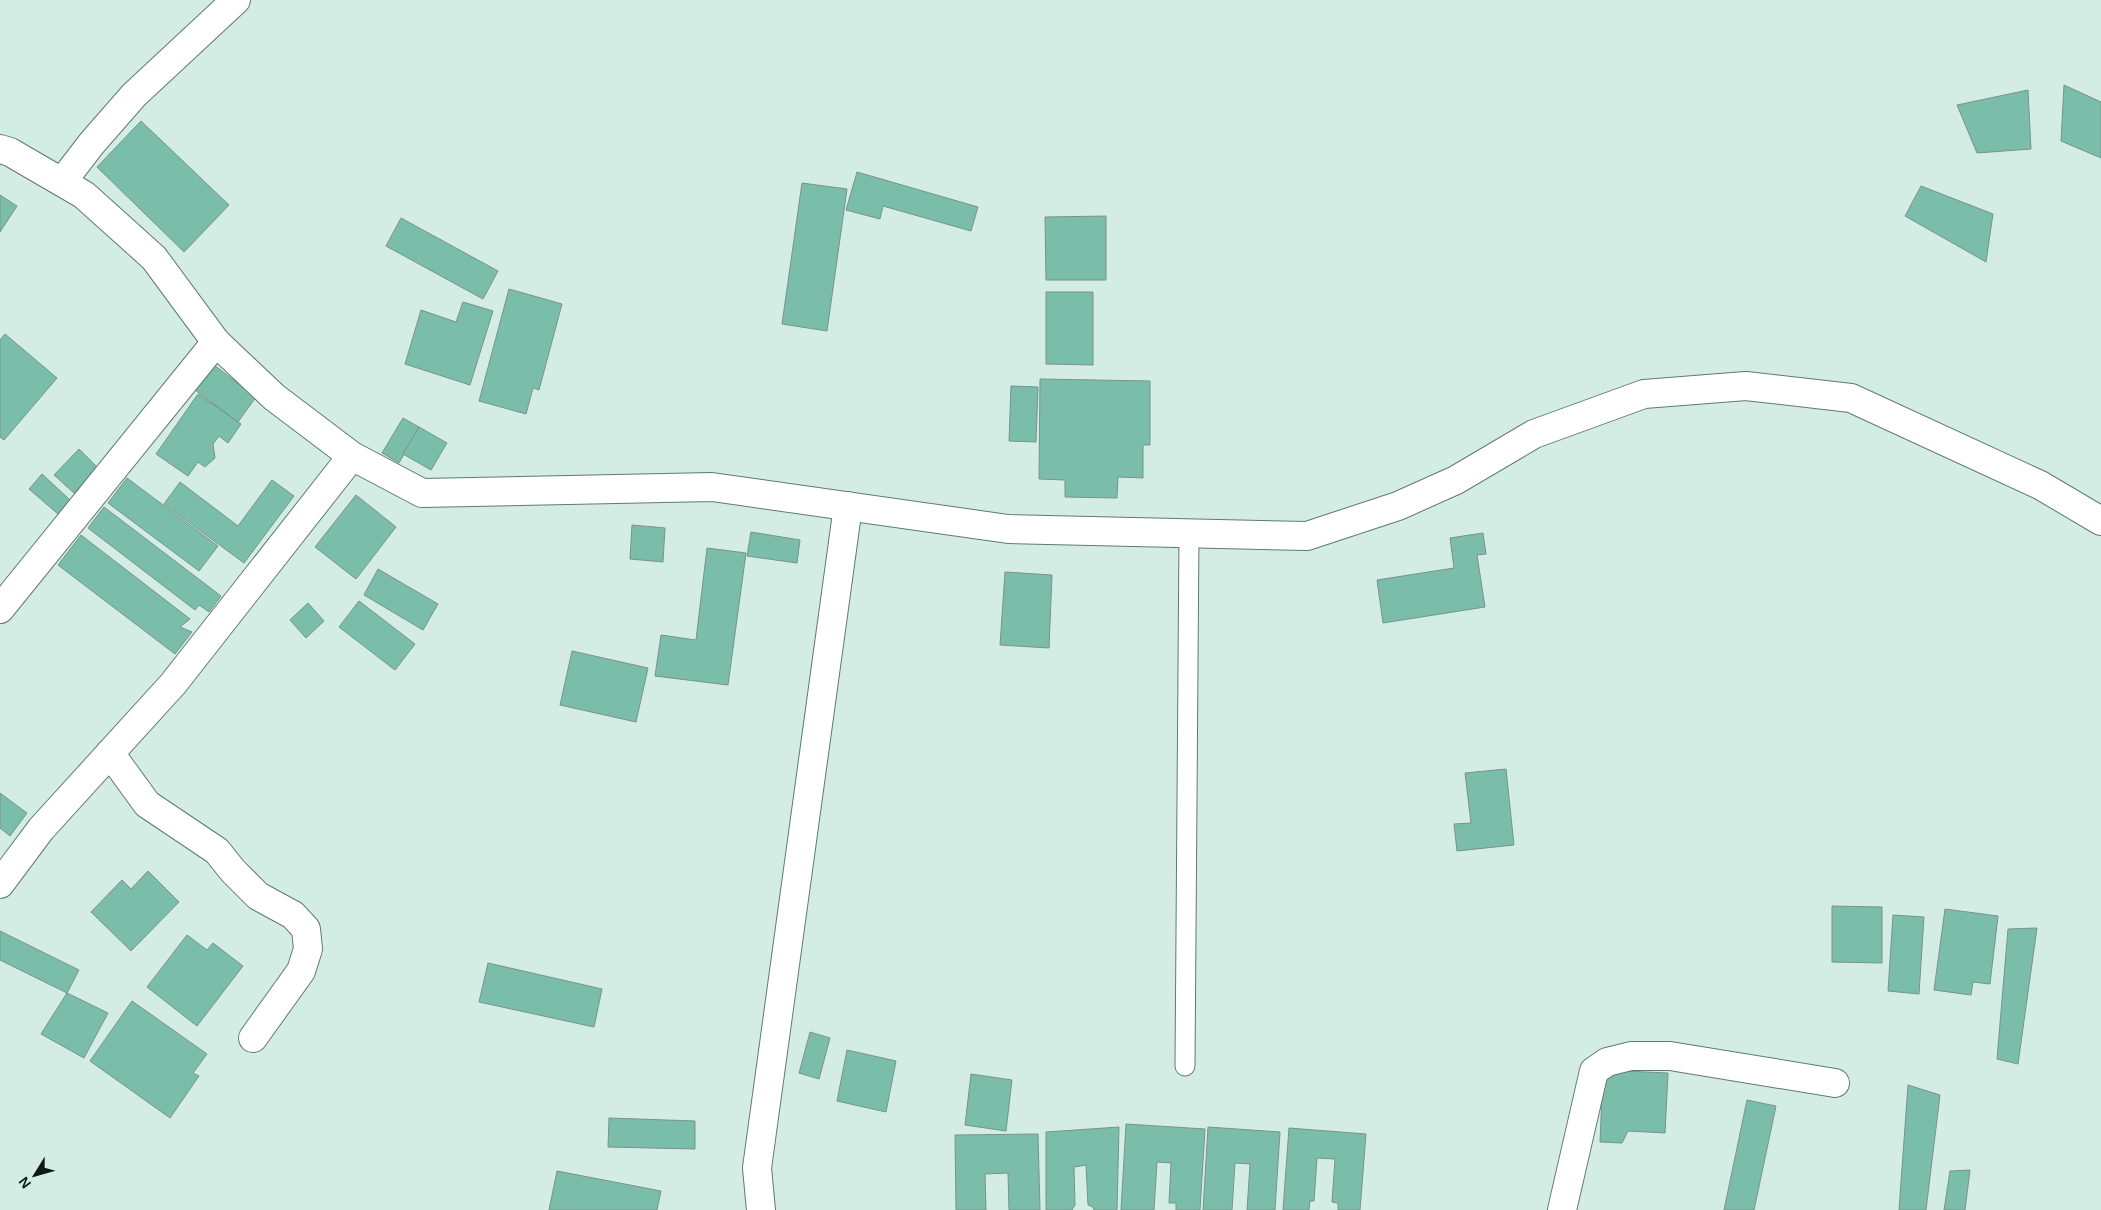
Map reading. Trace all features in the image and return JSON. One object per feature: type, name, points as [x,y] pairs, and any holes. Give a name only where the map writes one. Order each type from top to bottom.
[{"type":"street","points":[[62,182],[92,143],[134,95],[236,0]]},
{"type":"street","points":[[0,149],[10,152],[84,195],[154,258],[216,342],[274,397],[352,456],[422,493],[712,486],[1008,529],[1307,536],[1398,506],[1456,480],[1534,434],[1644,394],[1746,386],[1851,398],[2040,485],[2101,521]]},
{"type":"street","points":[[0,609],[216,342]]},
{"type":"street","points":[[0,884],[41,829],[173,684],[352,456]]},
{"type":"street","points":[[762,1210],[757,1168],[848,506]]},
{"type":"street","points":[[110,753],[147,804],[217,851],[233,871],[258,896],[293,915],[306,929],[308,949],[301,971],[253,1038]]},
{"type":"street","points":[[1562,1210],[1594,1071],[1607,1062],[1631,1056],[1670,1056],[1836,1083]]},
{"type":"lane","points":[[1185,1066],[1189,533]]},
{"type":"building","points":[[2064,85],[2101,102],[2101,158],[2061,141]]},
{"type":"building","points":[[2028,90],[2031,149],[1977,153],[1957,105]]},
{"type":"building","points":[[141,121],[229,205],[184,252],[97,167]]},
{"type":"building","points":[[857,172],[978,207],[971,231],[883,206],[880,219],[846,210]]},
{"type":"building","points":[[802,183],[847,189],[827,331],[782,324]]},
{"type":"building","points":[[1921,186],[1993,214],[1986,262],[1905,216]]},
{"type":"building","points":[[0,195],[17,206],[0,232]]},
{"type":"building","points":[[1106,216],[1106,280],[1046,280],[1045,217]]},
{"type":"building","points":[[401,218],[498,271],[483,299],[386,246]]},
{"type":"building","points":[[509,289],[562,304],[539,390],[533,388],[526,414],[479,401]]},
{"type":"building","points":[[1046,292],[1093,292],[1093,365],[1046,364]]},
{"type":"building","points":[[463,302],[493,311],[470,385],[405,364],[421,310],[456,322]]},
{"type":"building","points":[[5,334],[57,378],[4,440],[0,437],[0,340]]},
{"type":"building","points":[[214,365],[256,397],[238,422],[195,390]]},
{"type":"building","points":[[1040,379],[1150,381],[1150,445],[1143,445],[1143,478],[1118,477],[1117,498],[1065,497],[1065,480],[1039,479]]},
{"type":"building","points":[[1011,386],[1038,387],[1036,442],[1009,441]]},
{"type":"building","points":[[198,394],[241,424],[228,443],[219,436],[213,444],[215,458],[205,467],[198,462],[188,476],[156,454]]},
{"type":"building","points":[[403,418],[419,427],[399,463],[382,453]]},
{"type":"building","points":[[419,427],[447,443],[431,470],[403,454]]},
{"type":"building","points":[[79,449],[98,468],[74,493],[54,475]]},
{"type":"building","points":[[42,474],[70,500],[58,514],[29,489]]},
{"type":"building","points":[[127,478],[218,546],[199,571],[108,503]]},
{"type":"building","points":[[272,480],[294,496],[244,563],[164,504],[180,482],[238,526]]},
{"type":"building","points":[[356,495],[396,527],[356,579],[315,547]]},
{"type":"building","points":[[104,507],[221,596],[209,612],[199,605],[195,610],[88,528]]},
{"type":"building","points":[[632,525],[665,528],[663,562],[630,559]]},
{"type":"building","points":[[751,532],[800,540],[797,563],[747,556]]},
{"type":"building","points":[[1483,533],[1486,554],[1477,555],[1485,607],[1383,623],[1377,580],[1454,568],[1450,538]]},
{"type":"building","points":[[81,535],[190,619],[180,627],[192,632],[175,654],[58,565]]},
{"type":"building","points":[[707,548],[746,553],[728,685],[655,676],[661,635],[696,640]]},
{"type":"building","points":[[378,569],[438,604],[423,630],[364,595]]},
{"type":"building","points":[[1005,572],[1052,575],[1049,648],[1000,645]]},
{"type":"building","points":[[359,601],[415,644],[395,670],[339,627]]},
{"type":"building","points":[[308,603],[324,621],[306,638],[290,620]]},
{"type":"building","points":[[572,651],[648,668],[636,722],[560,705]]},
{"type":"building","points":[[1506,769],[1514,845],[1457,851],[1454,824],[1471,823],[1465,773]]},
{"type":"building","points":[[0,793],[27,813],[10,836],[0,828]]},
{"type":"building","points":[[148,871],[179,902],[131,951],[91,912],[122,880],[131,889]]},
{"type":"building","points":[[1832,906],[1882,907],[1882,963],[1832,962]]},
{"type":"building","points":[[1945,909],[1998,916],[1990,984],[1973,982],[1971,995],[1934,990]]},
{"type":"building","points":[[1893,915],[1924,917],[1919,994],[1888,991]]},
{"type":"building","points":[[2037,928],[2018,1064],[1997,1059],[2008,929]]},
{"type":"building","points":[[0,931],[79,970],[67,993],[0,960]]},
{"type":"building","points":[[187,935],[207,950],[213,943],[243,966],[197,1026],[147,987]]},
{"type":"building","points":[[488,963],[602,989],[594,1027],[479,1002]]},
{"type":"building","points":[[67,993],[108,1013],[84,1058],[41,1034]]},
{"type":"building","points":[[132,1001],[207,1054],[193,1073],[199,1076],[170,1118],[90,1061]]},
{"type":"building","points":[[810,1032],[830,1038],[819,1079],[799,1073]]},
{"type":"building","points":[[847,1050],[896,1061],[886,1112],[837,1101]]},
{"type":"building","points":[[1603,1070],[1668,1073],[1665,1133],[1628,1131],[1622,1143],[1600,1142]]},
{"type":"building","points":[[971,1074],[1012,1080],[1006,1131],[965,1125]]},
{"type":"building","points":[[1908,1085],[1940,1095],[1926,1210],[1899,1210]]},
{"type":"building","points":[[1747,1100],[1776,1106],[1754,1210],[1724,1210]]},
{"type":"building","points":[[609,1118],[695,1121],[695,1149],[608,1147]]},
{"type":"building","points":[[1126,1124],[1205,1129],[1200,1210],[1176,1210],[1176,1203],[1169,1203],[1171,1163],[1157,1162],[1154,1210],[1121,1210]]},
{"type":"building","points":[[1119,1127],[1117,1210],[1094,1210],[1093,1207],[1088,1205],[1086,1165],[1074,1167],[1075,1205],[1072,1210],[1046,1210],[1046,1132]]},
{"type":"building","points":[[1208,1127],[1280,1132],[1275,1210],[1247,1210],[1250,1164],[1235,1163],[1232,1210],[1203,1210]]},
{"type":"building","points":[[1289,1128],[1366,1134],[1360,1210],[1338,1210],[1338,1203],[1332,1202],[1335,1159],[1317,1158],[1314,1201],[1310,1201],[1309,1210],[1283,1210]]},
{"type":"building","points":[[1038,1134],[1040,1210],[1009,1210],[1008,1173],[985,1174],[986,1210],[956,1210],[955,1135]]},
{"type":"building","points":[[1970,1170],[1965,1210],[1944,1210],[1950,1171]]},
{"type":"building","points":[[557,1171],[661,1191],[657,1210],[549,1210]]}]
